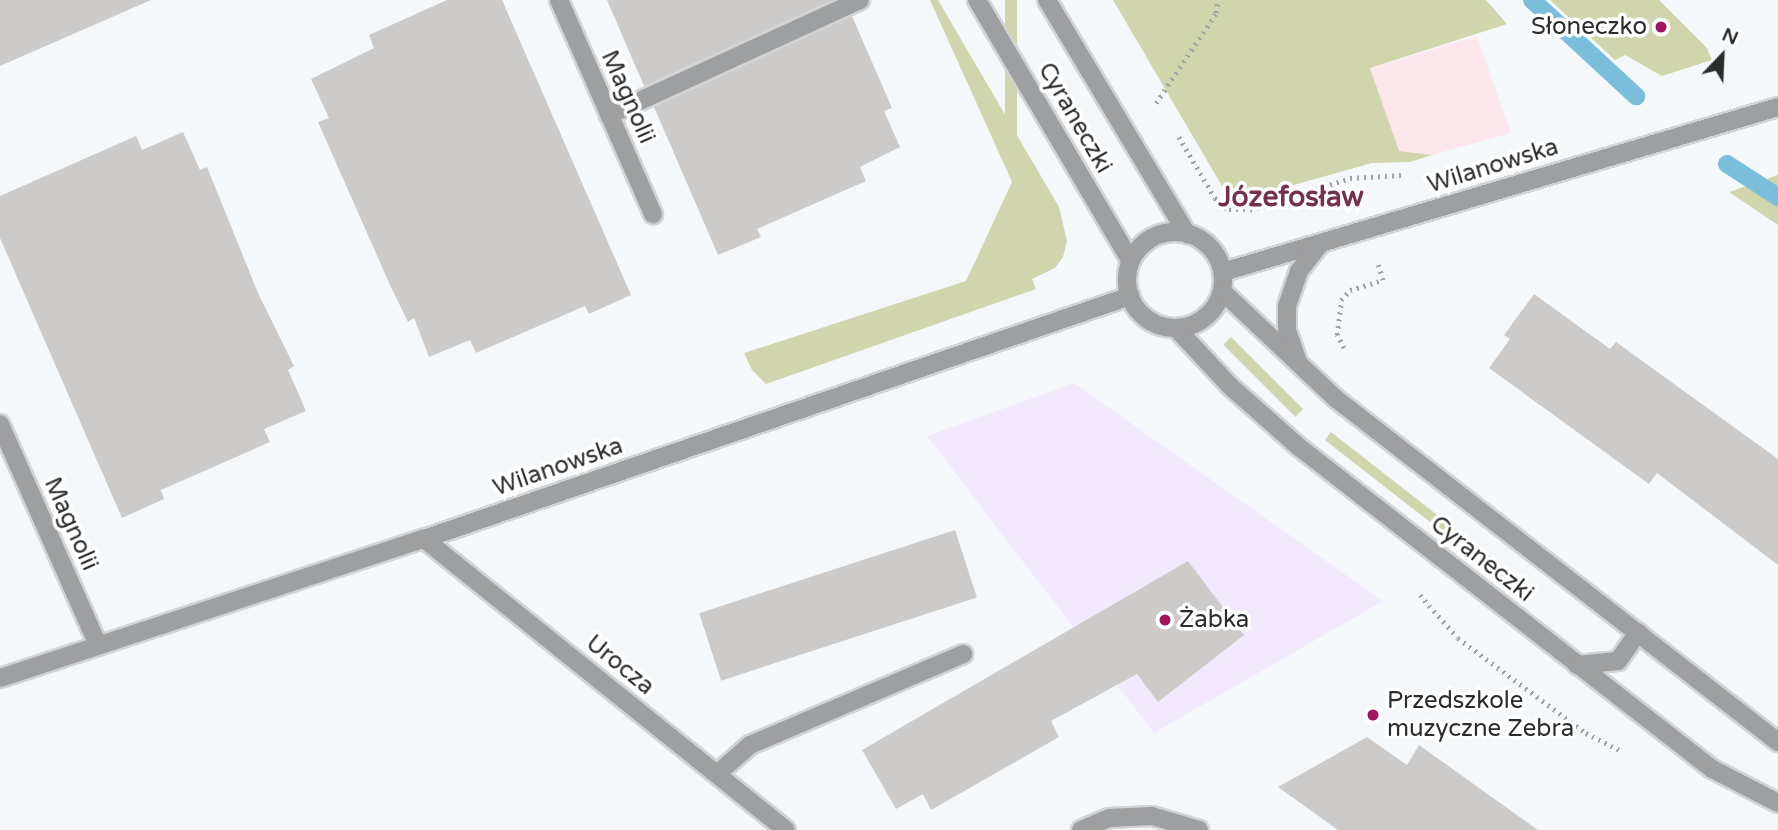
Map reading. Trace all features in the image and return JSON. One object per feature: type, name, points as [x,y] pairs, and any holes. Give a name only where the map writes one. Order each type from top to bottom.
[{"type":"street","name":"Magnolii","points":[[559,0],[653,214]]},
{"type":"street","points":[[609,114],[860,0]]},
{"type":"street","name":"Cyraneczki","points":[[977,0],[1131,261]]},
{"type":"street","name":"Cyraneczki","points":[[1047,0],[1186,234]]},
{"type":"street","name":"Wilanowska","points":[[1223,272],[1778,107]]},
{"type":"street","points":[[1186,234],[1204,241],[1223,272],[1222,290],[1203,318],[1176,328],[1152,322],[1130,296],[1131,261],[1143,244],[1158,235],[1186,234]]},
{"type":"street","points":[[1306,373],[1289,340],[1287,306],[1299,271],[1323,242]]},
{"type":"street","name":"Cyraneczki","points":[[1222,290],[1306,373],[1778,742]]},
{"type":"street","name":"Wilanowska","points":[[0,678],[96,643],[424,539],[1130,296]]},
{"type":"street","name":"Cyraneczki","points":[[1176,328],[1230,386],[1299,447],[1712,769],[1778,803]]},
{"type":"street","name":"Magnolii","points":[[0,424],[7,459],[96,643]]},
{"type":"street","name":"Urocza","points":[[424,539],[786,830]]},
{"type":"street","points":[[1577,665],[1618,662],[1638,632]]},
{"type":"street","points":[[717,774],[750,745],[963,654]]},
{"type":"street","points":[[1081,830],[1109,818],[1152,816],[1199,830]]},
{"type":"path","points":[[1156,103],[1216,13],[1218,0]]},
{"type":"path","points":[[1150,92],[1164,114]]},
{"type":"path","points":[[1171,124],[1215,198],[1229,211],[1250,210],[1350,178]]},
{"type":"path","points":[[1349,359],[1337,335],[1341,300],[1350,290],[1383,280]]},
{"type":"shaded area","points":[[1477,36],[1511,133],[1432,155],[1399,152],[1370,68]]},
{"type":"shaded area","points":[[1074,383],[1383,601],[1154,733],[927,436]]},
{"type":"green space","points":[[930,0],[938,0],[1059,207],[1067,241],[1063,257],[1055,268],[1032,279],[1036,289],[766,384],[752,370],[744,353],[966,281],[1012,182]]},
{"type":"green space","points":[[1005,0],[1017,0],[1017,163],[1005,163]]},
{"type":"green space","points":[[1113,0],[1486,0],[1507,24],[1370,68],[1399,151],[1432,155],[1410,162],[1372,163],[1237,201],[1229,198]]},
{"type":"green space","name":"Słoneczko","points":[[1550,0],[1659,0],[1707,48],[1712,60],[1662,76],[1625,55],[1615,60]]},
{"type":"green space","points":[[1778,175],[1778,225],[1729,192]]},
{"type":"green space","points":[[1231,337],[1303,409],[1295,417],[1223,345]]},
{"type":"green space","points":[[1331,432],[1512,574],[1506,581],[1325,440]]},
{"type":"building","points":[[0,0],[151,0],[0,66]]},
{"type":"building","points":[[447,0],[502,0],[631,295],[589,314],[585,306],[476,353],[470,340],[429,357],[414,318],[408,322],[390,285],[318,122],[329,118],[311,79],[374,48],[369,35]]},
{"type":"building","points":[[607,0],[833,0],[644,86]]},
{"type":"building","points":[[852,16],[892,108],[884,111],[900,147],[860,167],[866,181],[757,229],[761,237],[718,255],[654,107]]},
{"type":"building","points":[[183,132],[200,170],[207,167],[258,293],[294,366],[288,370],[306,411],[264,429],[270,442],[161,490],[164,499],[122,518],[0,238],[0,196],[136,136],[142,150]]},
{"type":"building","points":[[1534,294],[1610,349],[1616,342],[1778,459],[1778,565],[1657,473],[1649,484],[1489,368],[1510,339],[1504,335]]},
{"type":"building","points":[[955,530],[977,598],[721,681],[699,613]]},
{"type":"building","points":[[1188,561],[1244,635],[1158,702],[1137,674],[1051,721],[1059,737],[931,810],[923,794],[896,809],[862,750]]},
{"type":"building","points":[[1367,737],[1407,765],[1419,745],[1538,830],[1338,830],[1278,787]]},
{"type":"waterway","points":[[1532,0],[1636,96]]},
{"type":"waterway","points":[[1727,164],[1778,197]]},
{"type":"place","name":"Słoneczko","points":[[1661,27]]},
{"type":"place","name":"Żabka","points":[[1165,620]]},
{"type":"place","name":"Przedszkole muzyczne Zebra","points":[[1373,715]]},
{"type":"district","name":"Józefosław","points":[[1291,197]]}]
